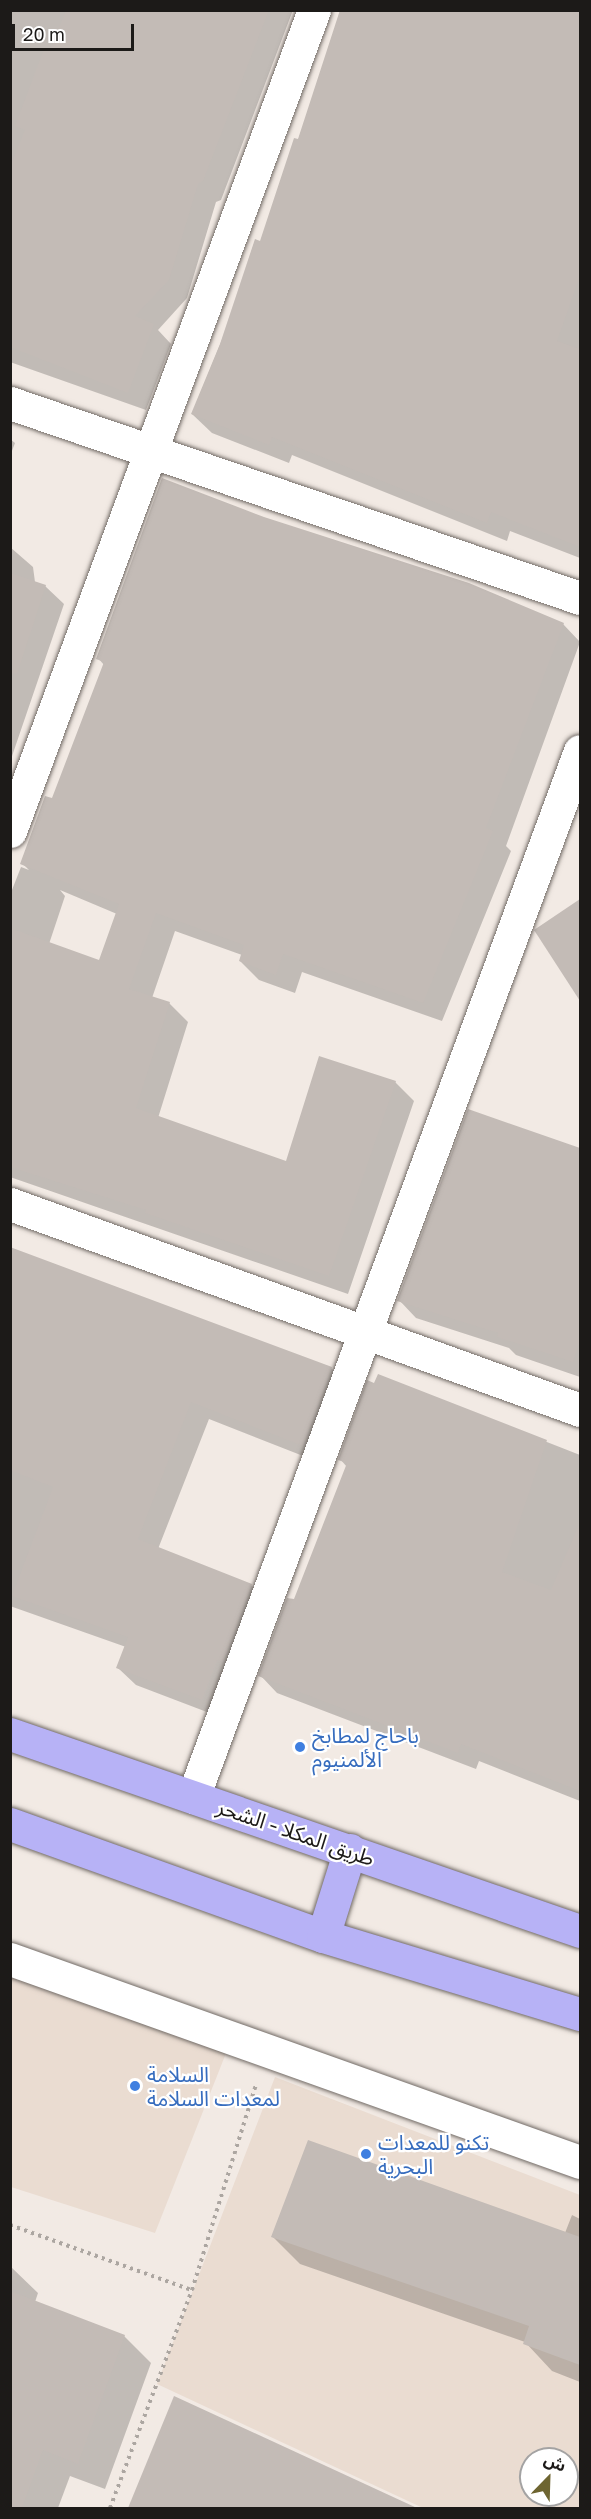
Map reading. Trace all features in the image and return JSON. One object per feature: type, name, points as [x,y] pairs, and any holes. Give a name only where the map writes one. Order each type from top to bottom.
[{"type":"highway","name":"طريق المكلا - الشحر","points":[[10,1734],[580,1931]]},
{"type":"highway","points":[[10,1824],[323,1936],[580,2014]]},
{"type":"highway","points":[[323,1936],[350,1850]]},
{"type":"street","points":[[10,831],[314,10]]},
{"type":"street","points":[[10,403],[580,598]]},
{"type":"street","points":[[194,1797],[580,751]]},
{"type":"street","points":[[10,1204],[580,1410]]},
{"type":"street","points":[[10,1959],[580,2162]]},
{"type":"path","points":[[110,2508],[192,2290],[267,2050]]},
{"type":"path","points":[[10,2225],[192,2290]]},
{"type":"shaded area","points":[[10,1967],[232,2038],[155,2233],[11,2187]]},
{"type":"shaded area","points":[[275,2077],[580,2195],[580,2508],[423,2508],[157,2384]]},
{"type":"building","points":[[66,10],[269,10],[203,181],[198,184],[169,280],[135,316],[154,324],[128,393],[10,347],[10,167],[25,130],[15,126],[44,49],[50,51]]},
{"type":"building","points":[[340,10],[580,10],[580,276],[557,341],[580,349],[580,547],[491,512],[487,523],[272,437],[269,445],[191,414],[220,344],[255,239],[260,241],[294,138],[298,139]]},
{"type":"building","points":[[162,478],[264,517],[469,583],[564,623],[486,828],[493,831],[423,1003],[283,954],[276,975],[239,961],[244,945],[156,913],[129,989],[170,1002],[136,1108],[286,1161],[319,1056],[396,1081],[329,1276],[145,1213],[146,1210],[10,1167],[10,928],[99,960],[119,904],[20,864],[45,796],[52,798],[104,662],[96,659]]},
{"type":"building","points":[[10,573],[46,585],[17,674],[10,673]]},
{"type":"building","points":[[580,899],[580,1001],[534,930]]},
{"type":"building","points":[[468,1109],[580,1148],[580,1339],[573,1362],[497,1337],[498,1333],[397,1301]]},
{"type":"building","points":[[10,1247],[332,1367],[303,1446],[191,1402],[138,1539],[252,1584],[223,1662],[217,1660],[202,1700],[116,1668],[128,1637],[12,1596],[53,1487],[10,1470]]},
{"type":"building","points":[[378,1374],[547,1440],[502,1572],[551,1590],[580,1522],[580,1791],[461,1744],[458,1753],[258,1676],[287,1598],[294,1599],[347,1463],[338,1460],[367,1380],[374,1383]]},
{"type":"building","points":[[308,2140],[580,2237],[580,2365],[523,2344],[529,2326],[271,2237]]},
{"type":"building","points":[[10,2291],[125,2335],[78,2464],[43,2450],[22,2508],[10,2508]]},
{"type":"building","points":[[174,2396],[417,2508],[128,2508]]},
{"type":"place","name":"باحاج لمطابخ الألمنيوم","points":[[300,1747]]},
{"type":"place","name":"السلامة لمعدات السلامة","points":[[135,2086]]},
{"type":"place","name":"تكنو للمعدات البحرية","points":[[366,2154]]}]
